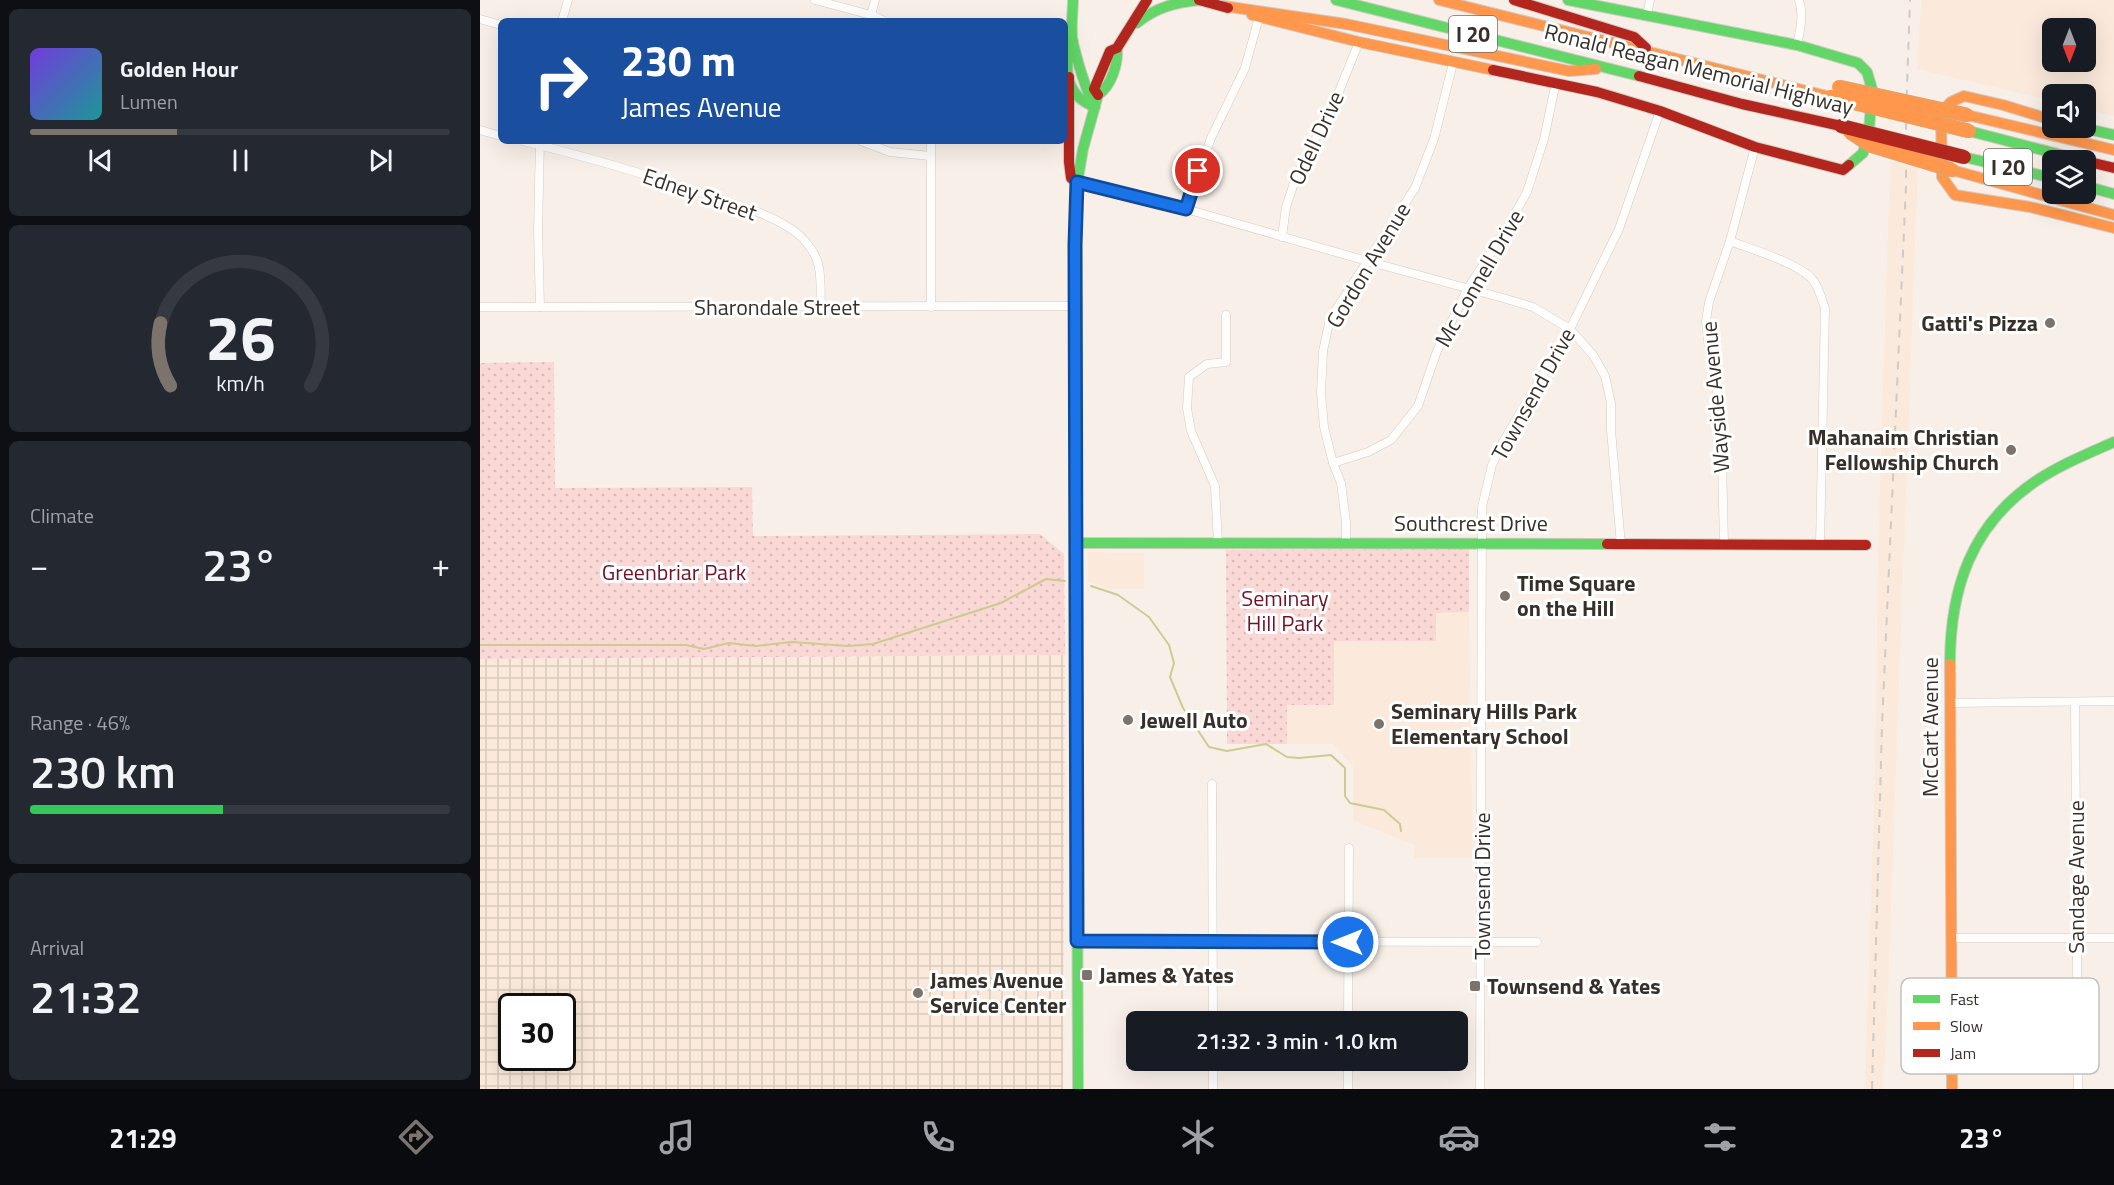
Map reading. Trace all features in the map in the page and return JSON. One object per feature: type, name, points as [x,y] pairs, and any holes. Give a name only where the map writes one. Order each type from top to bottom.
[{"type":"main road","points":[[1073,0],[1073,42],[1081,78],[1096,101]]},
{"type":"main road","points":[[1078,1089],[1075,306],[1077,182],[1082,150],[1096,101],[1104,92],[1118,58],[1118,48],[1147,0]]},
{"type":"main road","points":[[1128,31],[1142,18],[1164,6],[1175,2],[1200,0],[1359,42],[1556,82],[1607,95],[1659,111],[1755,147],[1843,170],[1863,153],[1869,130],[1872,89],[1867,72],[1854,61],[1797,45],[1568,0]]},
{"type":"main road","name":"Ronald Reagan Memorial Highway","points":[[1336,0],[1611,68],[1742,104],[2042,176]]},
{"type":"main road","name":"Ronald Reagan Memorial Highway","points":[[1439,0],[1803,90],[1835,92],[2042,150]]},
{"type":"main road","points":[[1514,0],[1634,37],[1647,50]]},
{"type":"main road","points":[[1216,4],[1317,18],[1569,71],[1611,68]]},
{"type":"main road","points":[[1073,42],[1068,51],[1069,162],[1071,178],[1077,182]]},
{"type":"main road","points":[[1069,77],[1073,91],[1082,102],[1096,101]]},
{"type":"main road","points":[[1835,92],[1967,115],[2114,150]]},
{"type":"main road","points":[[2042,117],[1964,96],[1951,102],[1941,112],[1942,177],[1955,195],[2031,207],[2114,228]]},
{"type":"main road","points":[[1841,126],[1870,145],[2114,215]]},
{"type":"main road","points":[[2096,131],[2114,135]]},
{"type":"main road","name":"Ronald Reagan Memorial Highway","points":[[2096,164],[2114,168]]},
{"type":"main road","points":[[2096,189],[2114,194]]},
{"type":"main road","name":"McCart Avenue","points":[[1952,978],[1951,637],[1955,598],[1971,556],[1986,529],[2004,507],[2035,481],[2059,467],[2114,442]]},
{"type":"main road","name":"Southcrest Drive","points":[[1076,543],[1866,545]]},
{"type":"street","points":[[563,18],[568,0]]},
{"type":"street","points":[[815,0],[878,18]]},
{"type":"street","points":[[871,15],[875,0]]},
{"type":"street","points":[[1647,16],[1650,0]]},
{"type":"street","points":[[1797,45],[1801,27],[1799,0]]},
{"type":"street","points":[[1186,209],[1211,138],[1245,68],[1259,17]]},
{"type":"street","points":[[480,19],[498,24]]},
{"type":"street","name":"Odell Drive","points":[[1282,237],[1286,207],[1295,180],[1338,94],[1359,42]]},
{"type":"street","name":"Gordon Avenue","points":[[1346,544],[1341,483],[1333,463],[1324,427],[1321,393],[1323,351],[1330,320],[1415,188],[1437,130],[1454,63]]},
{"type":"street","name":"Mc Connell Drive","points":[[1333,463],[1368,453],[1391,440],[1407,423],[1418,406],[1437,351],[1468,288],[1504,233],[1527,192],[1544,139],[1556,82]]},
{"type":"street","name":"Townsend Drive","points":[[1480,1089],[1482,507],[1492,465],[1501,445],[1570,329],[1619,229],[1659,111]]},
{"type":"street","points":[[480,130],[498,134]]},
{"type":"street","points":[[540,144],[538,231],[540,307]]},
{"type":"street","name":"Edney Street","points":[[543,144],[686,187],[752,210],[786,225],[797,233],[816,257],[819,268],[820,306]]},
{"type":"street","points":[[869,144],[890,152],[930,156]]},
{"type":"street","points":[[931,144],[931,307]]},
{"type":"street","name":"Wayside Avenue","points":[[1724,545],[1721,416],[1708,348],[1706,321],[1708,302],[1730,241],[1755,147]]},
{"type":"street","points":[[1077,182],[1186,209],[1533,307],[1570,329],[1593,355],[1605,376],[1611,403],[1611,430],[1621,545]]},
{"type":"street","points":[[1730,241],[1800,269],[1812,279],[1820,292],[1825,309],[1820,545]]},
{"type":"street","name":"Sharondale Street","points":[[480,308],[1075,306]]},
{"type":"street","points":[[1218,544],[1215,486],[1191,431],[1187,408],[1189,377],[1207,364],[1226,362],[1226,315]]},
{"type":"street","points":[[1952,703],[2114,701]]},
{"type":"street","name":"Sandage Avenue","points":[[2075,702],[2077,978]]},
{"type":"street","points":[[1212,784],[1213,1011]]},
{"type":"street","points":[[1348,1011],[1349,848]]},
{"type":"street","points":[[1952,938],[2114,938]]},
{"type":"street","points":[[1077,941],[1537,942]]},
{"type":"street","points":[[1213,1071],[1213,1089]]},
{"type":"street","points":[[1348,1071],[1348,1089]]},
{"type":"street","name":"Sandage Avenue","points":[[2078,1074],[2078,1089]]},
{"type":"shaded area","points":[[1921,0],[2114,0],[2114,116],[2096,112],[2096,84],[2042,84],[2042,99],[1917,69]]},
{"type":"shaded area","points":[[1890,160],[1918,166],[1883,1089],[1865,1089],[1875,771],[1878,552]]},
{"type":"shaded area","points":[[1088,552],[1144,553],[1144,589],[1110,589],[1088,582]]},
{"type":"shaded area","name":"Seminary Hills Park Elementary School","points":[[1469,612],[1473,858],[1414,858],[1414,845],[1353,820],[1353,766],[1333,744],[1287,744],[1287,705],[1334,704],[1334,641],[1436,641],[1436,613]]},
{"type":"shaded area","points":[[1065,655],[1063,1089],[480,1089],[480,659]]},
{"type":"green space","name":"Greenbriar Park","points":[[554,362],[555,488],[752,487],[753,536],[1040,534],[1064,554],[1065,655],[480,659],[480,363]]},
{"type":"green space","name":"Seminary Hill Park","points":[[1469,549],[1469,612],[1436,613],[1436,641],[1334,641],[1334,705],[1287,705],[1287,744],[1227,744],[1226,550]]},
{"type":"waterway","points":[[480,645],[686,645],[704,649],[729,643],[756,646],[792,642],[848,646],[873,644],[1001,603],[1046,579],[1065,581]]},
{"type":"waterway","points":[[1091,586],[1118,595],[1149,617],[1169,645],[1174,663],[1170,677],[1183,708],[1209,747],[1227,751],[1266,744],[1287,757],[1331,755],[1345,768],[1345,796],[1350,803],[1384,810],[1400,824],[1401,831]]},
{"type":"railway","points":[[1872,1089],[1882,725],[1906,185],[1910,0]]},
{"type":"traffic: fast","points":[[1073,0],[1073,43],[1083,80],[1092,101]]},
{"type":"traffic: fast","points":[[1137,23],[1167,6],[1201,0]]},
{"type":"traffic: fast","points":[[1336,0],[1639,76]]},
{"type":"traffic: fast","points":[[1568,0],[1797,45],[1858,63],[1867,72],[1872,89],[1869,131],[1863,153],[1849,165]]},
{"type":"traffic: fast","points":[[1068,62],[1073,42]]},
{"type":"traffic: fast","points":[[1075,277],[1076,190],[1083,149],[1098,95],[1107,86],[1113,74],[1117,48]]},
{"type":"traffic: fast","points":[[1068,76],[1072,89],[1078,96],[1095,107]]},
{"type":"traffic: fast","points":[[1969,131],[2042,150]]},
{"type":"traffic: fast","points":[[2096,131],[2114,135]]},
{"type":"traffic: fast","points":[[1964,157],[2042,176]]},
{"type":"traffic: fast","points":[[2096,189],[2114,194]]},
{"type":"traffic: fast","points":[[1950,664],[1954,610],[1960,585],[1980,538],[2014,498],[2036,481],[2114,442]]},
{"type":"traffic: fast","points":[[1076,540],[1078,1089]]},
{"type":"traffic: fast","points":[[1076,543],[1607,544]]},
{"type":"traffic: slow","points":[[1439,0],[1831,97]]},
{"type":"traffic: slow","points":[[1223,6],[1346,24],[1569,71],[1596,69]]},
{"type":"traffic: slow","points":[[1252,15],[1359,42],[1493,70]]},
{"type":"traffic: slow","points":[[1839,87],[1967,115]]},
{"type":"traffic: slow","points":[[2042,117],[1964,96],[1951,102],[1941,112],[1942,177],[1955,195],[2030,207],[2114,228]]},
{"type":"traffic: slow","points":[[1831,97],[1969,131]]},
{"type":"traffic: slow","points":[[1967,115],[2114,150]]},
{"type":"traffic: slow","points":[[1850,132],[1870,145],[1952,170]]},
{"type":"traffic: slow","points":[[1952,170],[2114,215]]},
{"type":"traffic: slow","points":[[1075,277],[1076,540]]},
{"type":"traffic: slow","points":[[1950,664],[1951,978]]},
{"type":"traffic: slow","points":[[1952,1074],[1952,1089]]},
{"type":"traffic: jam","points":[[1098,95],[1094,89],[1110,51],[1117,48],[1147,0]]},
{"type":"traffic: jam","points":[[1199,0],[1228,8]]},
{"type":"traffic: jam","points":[[1514,0],[1634,37],[1646,48]]},
{"type":"traffic: jam","points":[[1493,70],[1597,92],[1660,111],[1755,147],[1843,170],[1849,165]]},
{"type":"traffic: jam","points":[[1639,76],[1742,104],[1841,126]]},
{"type":"traffic: jam","points":[[1069,77],[1069,162],[1071,178],[1077,182]]},
{"type":"traffic: jam","points":[[1841,126],[1964,157]]},
{"type":"traffic: jam","points":[[2096,164],[2114,168]]},
{"type":"traffic: jam","points":[[1607,544],[1866,545]]},
{"type":"place","name":"Gatti's Pizza","points":[[2050,323]]},
{"type":"place","name":"Mahanaim Christian Fellowship Church","points":[[2011,450]]},
{"type":"place","name":"Time Square on the Hill","points":[[1505,596]]},
{"type":"place","name":"Jewell Auto","points":[[1128,720]]},
{"type":"place","name":"Seminary Hills Park Elementary School","points":[[1379,724]]},
{"type":"place","name":"James & Yates","points":[[1087,975]]},
{"type":"place","name":"Townsend & Yates","points":[[1475,986]]},
{"type":"place","name":"James Avenue Service Center","points":[[918,993]]},
{"type":"route","points":[[1198,171],[1186,209],[1077,182],[1075,245],[1077,941],[1348,942]]}]
